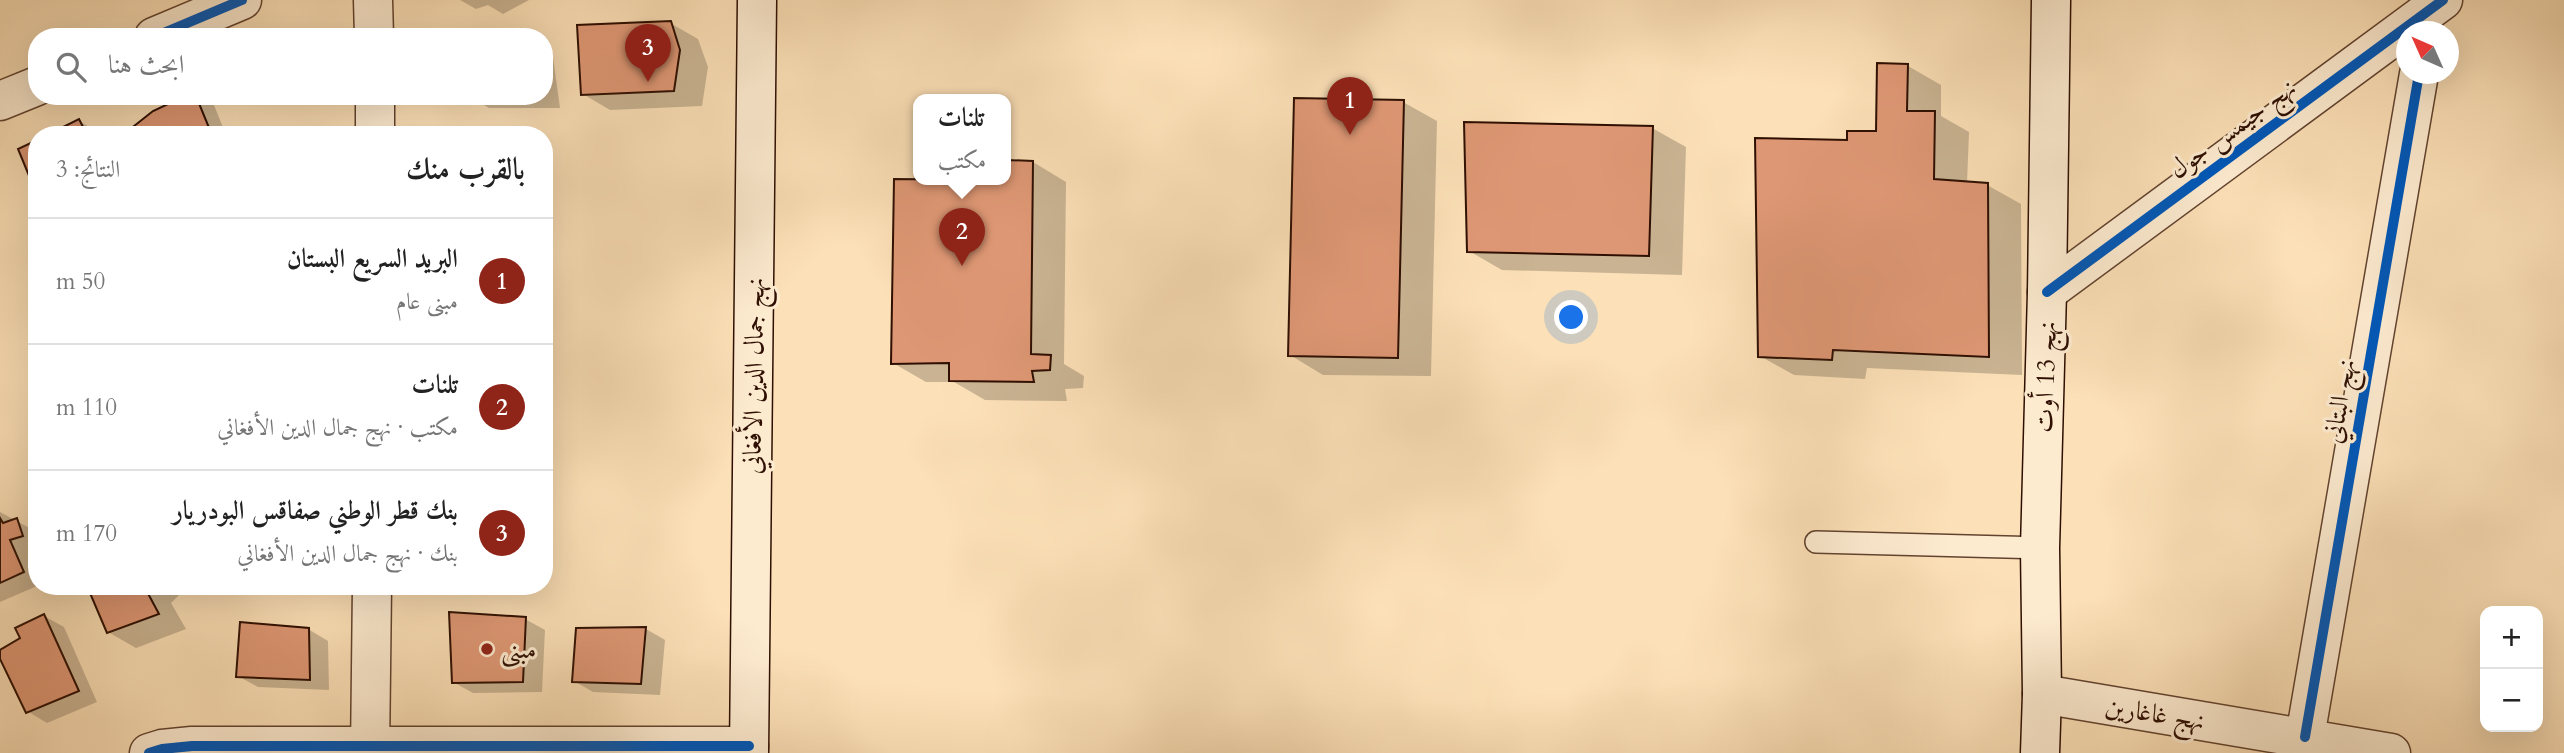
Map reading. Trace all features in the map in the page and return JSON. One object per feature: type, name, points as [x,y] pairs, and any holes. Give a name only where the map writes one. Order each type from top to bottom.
[{"type":"street","points":[[175,28],[242,0]]},
{"type":"street","points":[[373,0],[374,28]]},
{"type":"street","name":"نهج جمال الدين الأفغاني","points":[[749,750],[757,0]]},
{"type":"street","name":"نهج 13 أوت","points":[[2040,753],[2042,694],[2039,548],[2047,292],[2051,0]]},
{"type":"street","name":"نهج جيمس جول","points":[[2047,292],[2433,14]]},
{"type":"street","name":"نهج البتاني","points":[[2305,737],[2416,84]]},
{"type":"street","points":[[0,102],[28,90]]},
{"type":"street","points":[[375,105],[375,126]]},
{"type":"street","points":[[370,750],[372,595]]},
{"type":"street","name":"نهج غاغارين","points":[[2042,694],[2391,753]]},
{"type":"street","points":[[149,753],[192,746],[370,750],[749,750]]},
{"type":"lane","points":[[1816,542],[2039,548]]},
{"type":"building","points":[[671,21],[680,50],[674,91],[581,95],[577,25]]},
{"type":"building","points":[[1877,63],[1908,64],[1907,111],[1935,111],[1934,179],[1988,183],[1989,357],[1833,350],[1832,360],[1758,357],[1755,138],[1847,140],[1847,131],[1876,131]]},
{"type":"building","points":[[1294,98],[1404,100],[1398,358],[1288,356]]},
{"type":"building","points":[[166,105],[200,105],[208,126],[134,126]]},
{"type":"building","points":[[79,119],[82,126],[65,126]]},
{"type":"building","points":[[1464,122],[1653,126],[1649,256],[1467,252]]},
{"type":"building","points":[[28,144],[28,173],[18,149]]},
{"type":"building","points":[[1011,160],[1033,161],[1031,354],[1051,355],[1050,370],[1032,371],[1034,382],[949,381],[949,363],[891,364],[894,179],[913,179],[913,185],[1011,185]]},
{"type":"building","points":[[0,518],[3,523],[17,518],[23,536],[10,540],[24,572],[0,583]]},
{"type":"building","points":[[91,595],[149,595],[159,614],[107,633]]},
{"type":"building","name":"مبنى","points":[[449,612],[526,617],[523,682],[452,683]]},
{"type":"building","points":[[44,614],[79,691],[26,713],[0,659],[0,650],[20,638],[15,628]]},
{"type":"building","points":[[240,622],[309,628],[310,680],[236,677]]},
{"type":"building","name":"مبنى","points":[[646,627],[641,684],[572,682],[576,628]]},
{"type":"cycle path","points":[[175,28],[242,0]]},
{"type":"cycle path","points":[[2047,292],[2443,0]]},
{"type":"cycle path","points":[[2305,737],[2417,84]]},
{"type":"cycle path","points":[[149,753],[192,746],[749,746]]},
{"type":"place","name":"بنك قطر الوطني صفاقس البودريار","points":[[648,82]]},
{"type":"place","name":"البريد السريع البستان","points":[[1350,135]]},
{"type":"place","name":"تلنات","points":[[962,266]]},
{"type":"place","name":"مبنى","points":[[487,649]]}]
